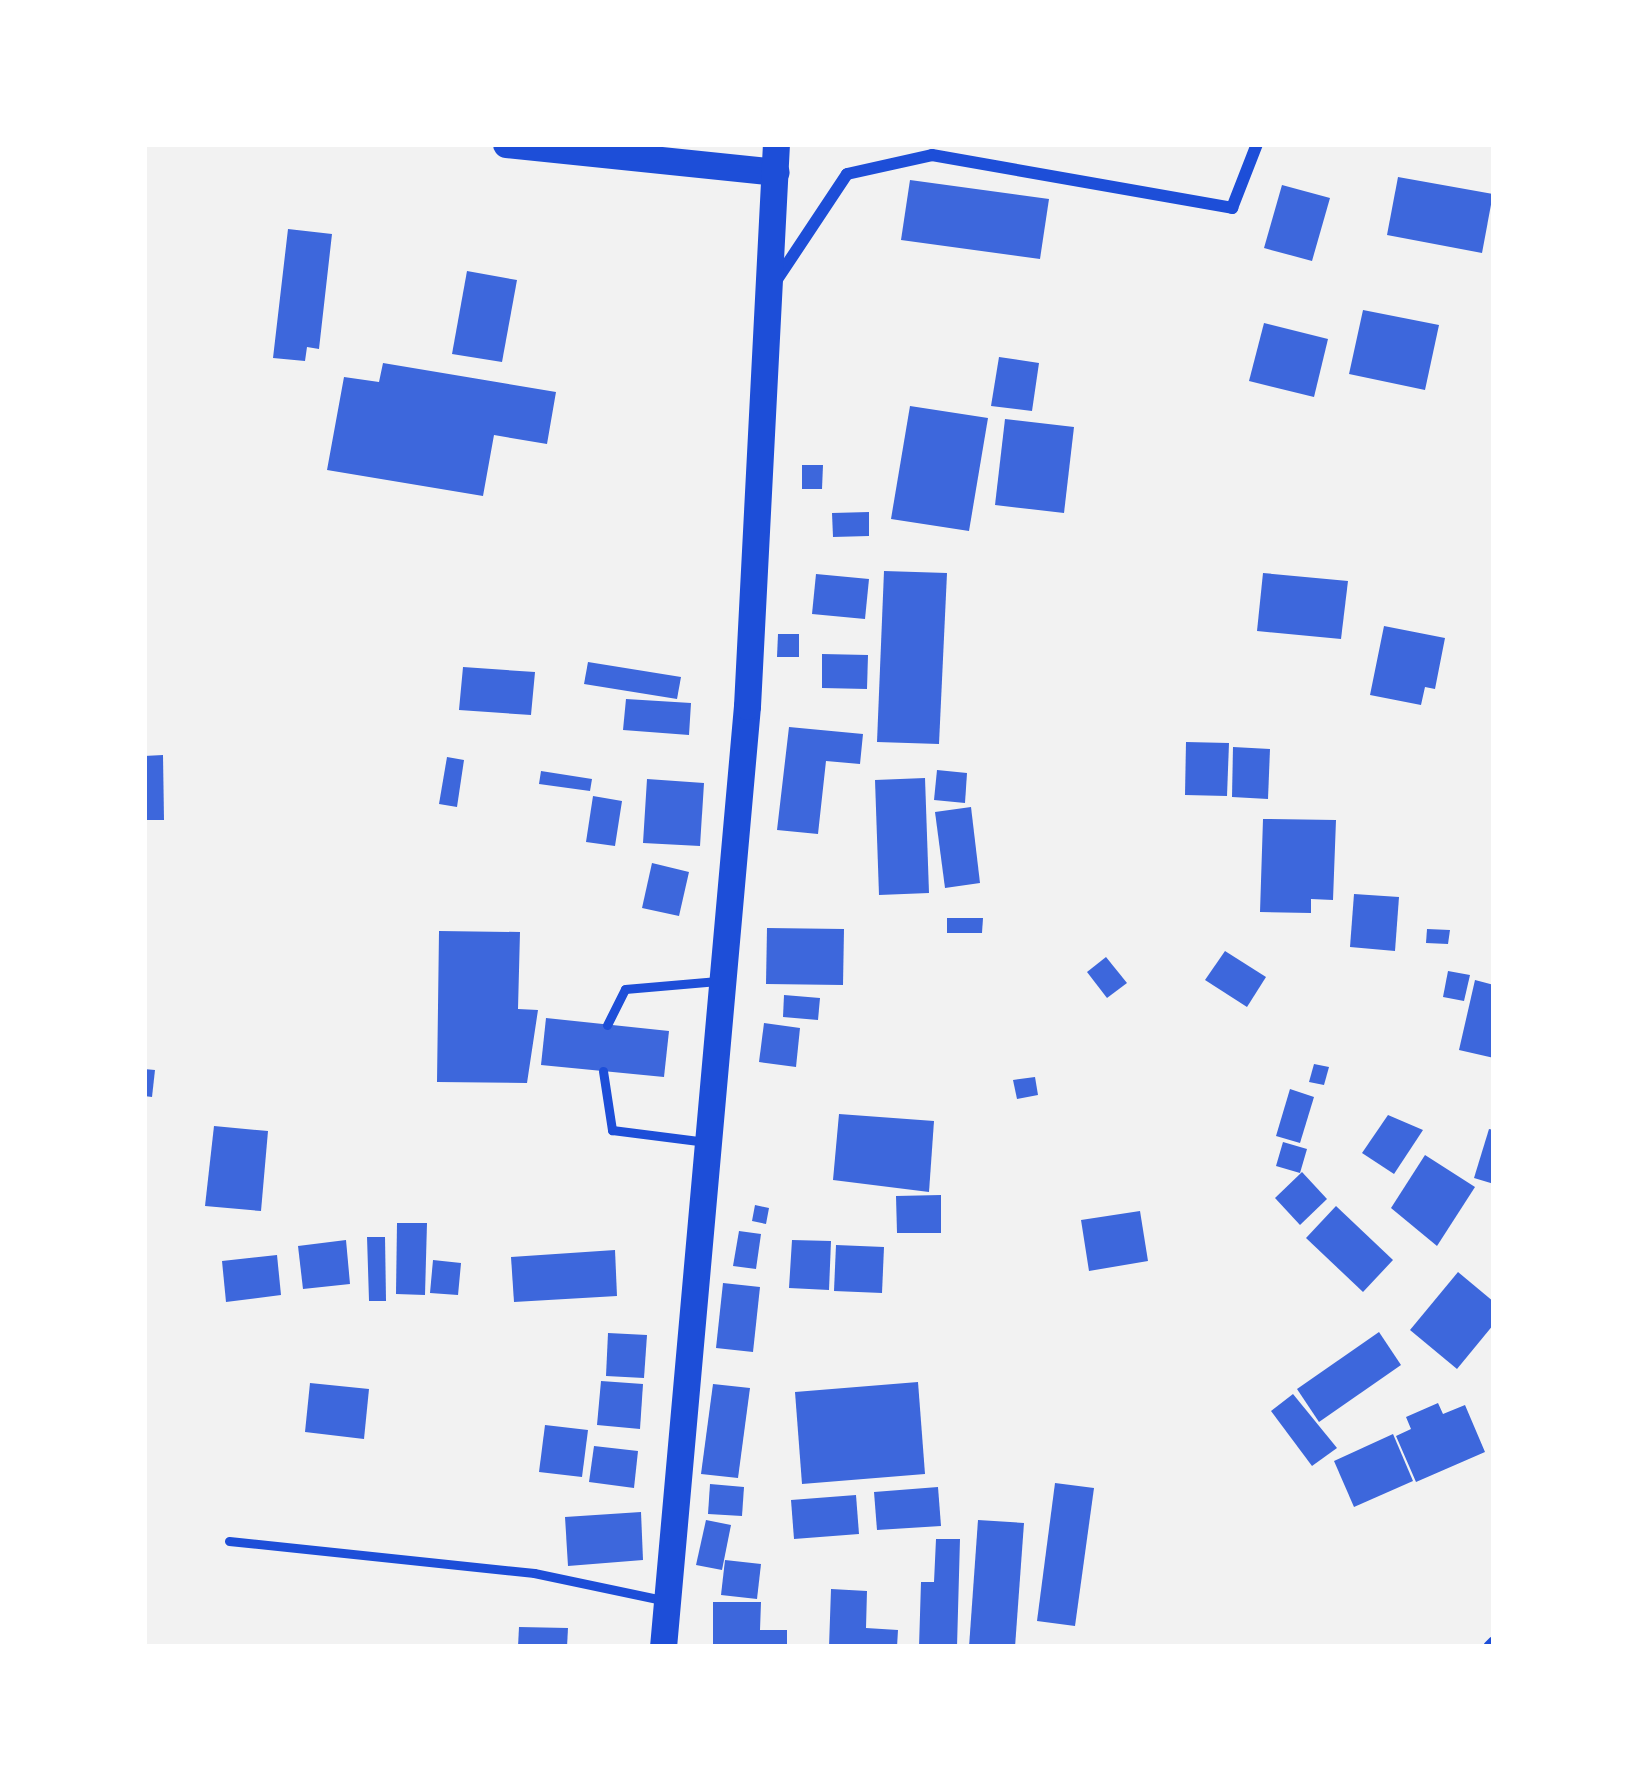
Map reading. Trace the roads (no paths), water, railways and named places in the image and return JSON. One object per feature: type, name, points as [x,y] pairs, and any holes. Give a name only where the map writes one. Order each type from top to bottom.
[{"type":"main road","points":[[506,144],[776,158],[724,980],[663,1647]]},
{"type":"street","points":[[771,288],[847,174],[932,155],[1232,208],[1257,144]]},
{"type":"lane","points":[[608,1025],[625,989],[724,980]]},
{"type":"lane","points":[[603,1071],[611,1130],[711,1142]]},
{"type":"lane","points":[[229,1541],[534,1573],[668,1601]]}]
